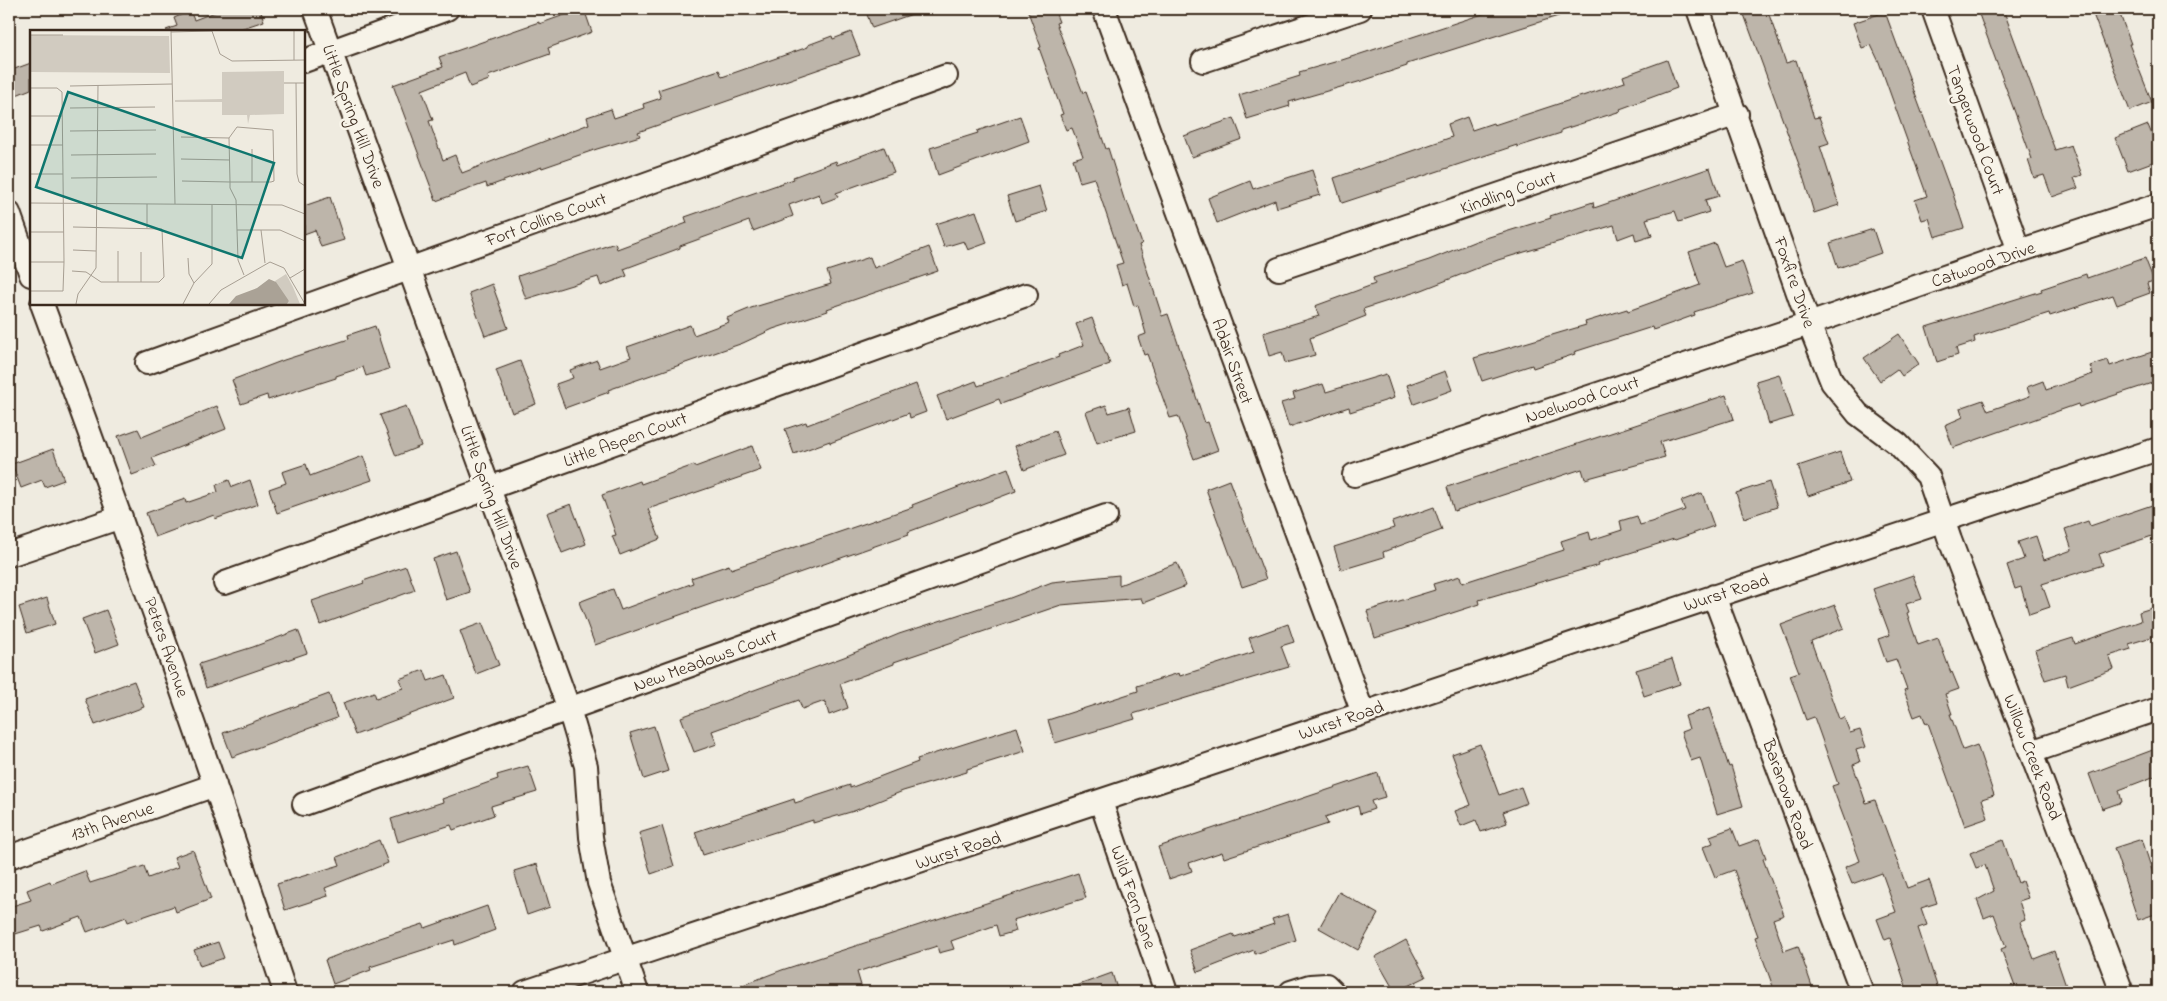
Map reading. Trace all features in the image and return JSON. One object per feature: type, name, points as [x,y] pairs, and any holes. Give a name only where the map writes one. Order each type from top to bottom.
[{"type":"street","name":"Little Spring Hill Drive","points":[[315,9],[569,710],[586,766],[591,837],[599,883],[637,992]]},
{"type":"street","points":[[305,61],[447,9]]},
{"type":"street","name":"Adair Street","points":[[1104,9],[1363,713]]},
{"type":"street","points":[[1204,61],[1360,9]]},
{"type":"street","name":"Foxfire Drive","points":[[1698,9],[1809,324],[1832,382],[1858,414],[1898,444],[1928,476],[1943,522]]},
{"type":"street","name":"Tangerwood Court","points":[[1933,9],[2019,251]]},
{"type":"street","name":"Fort Collins Court","points":[[146,363],[946,76]]},
{"type":"street","name":"Kindling Court","points":[[1279,269],[1736,114]]},
{"type":"street","name":"Catwood Drive","points":[[1809,324],[2158,205]]},
{"type":"street","points":[[9,213],[15,248],[30,273]]},
{"type":"street","name":"Little Aspen Court","points":[[225,583],[1026,296]]},
{"type":"street","name":"Peters Avenue","points":[[42,305],[122,517],[216,785],[285,992]]},
{"type":"street","name":"Noelwood Court","points":[[1354,475],[1809,324]]},
{"type":"street","name":"Wurst Road","points":[[525,992],[626,960],[2158,449]]},
{"type":"street","name":"New Meadows Court","points":[[304,804],[1106,516]]},
{"type":"street","points":[[9,555],[122,517]]},
{"type":"street","name":"Willow Creek Road","points":[[1943,522],[2122,992]]},
{"type":"street","name":"Baranova Road","points":[[1714,596],[1862,992]]},
{"type":"street","points":[[2031,752],[2158,709]]},
{"type":"street","name":"13th Avenue","points":[[9,857],[216,785]]},
{"type":"street","name":"Wild Fern Lane","points":[[1101,802],[1166,992]]},
{"type":"street","points":[[1291,992],[1310,986],[1326,985],[1333,992]]},
{"type":"building","points":[[223,9],[260,9],[264,21],[237,30],[166,30],[177,26],[174,18],[190,11],[194,20]]},
{"type":"building","points":[[584,9],[592,32],[548,48],[550,54],[488,76],[489,80],[470,87],[465,73],[422,90],[433,120],[429,121],[443,160],[455,155],[462,173],[589,124],[587,117],[611,109],[614,118],[644,108],[643,104],[661,98],[658,90],[719,70],[722,77],[808,47],[808,45],[832,36],[833,39],[851,32],[860,55],[638,132],[640,136],[542,167],[487,187],[486,183],[436,201],[393,85],[443,67],[439,57]]},
{"type":"building","points":[[865,9],[921,9],[921,11],[872,28]]},
{"type":"building","points":[[1027,9],[1054,9],[1059,22],[1056,23],[1083,93],[1086,92],[1106,149],[1108,148],[1125,202],[1127,201],[1142,244],[1139,245],[1162,316],[1168,314],[1205,423],[1208,422],[1218,450],[1194,459],[1178,416],[1170,418],[1147,354],[1144,355],[1138,337],[1146,334],[1138,305],[1134,306],[1127,283],[1122,285],[1116,265],[1123,263],[1094,178],[1080,182],[1073,159],[1083,156],[1072,128],[1066,130],[1060,115],[1063,114]]},
{"type":"building","points":[[1498,9],[1570,9],[1571,12],[1407,64],[1407,66],[1365,80],[1289,102],[1290,106],[1247,119],[1239,95],[1300,76],[1299,72],[1342,60]]},
{"type":"building","points":[[1742,9],[1767,9],[1786,63],[1796,60],[1814,118],[1819,117],[1829,143],[1820,146],[1839,205],[1814,213],[1801,170]]},
{"type":"building","points":[[1977,9],[2003,9],[2055,150],[2071,145],[2082,175],[2074,178],[2078,188],[2052,197],[2044,175],[2034,178],[2028,160],[2032,159]]},
{"type":"building","points":[[2091,9],[2118,9],[2131,44],[2129,44],[2152,102],[2130,111]]},
{"type":"building","points":[[1885,12],[1951,188],[1964,228],[1935,237],[1929,218],[1922,220],[1915,200],[1927,196],[1879,62],[1871,45],[1862,48],[1853,23]]},
{"type":"building","points":[[1667,60],[1677,88],[1620,109],[1621,111],[1561,130],[1561,133],[1517,147],[1517,145],[1342,203],[1334,178],[1452,137],[1448,124],[1467,117],[1472,130],[1493,123],[1494,125],[1625,82],[1623,76]]},
{"type":"building","points":[[30,63],[30,89],[9,98],[9,71]]},
{"type":"building","points":[[1020,116],[1029,141],[938,175],[930,148],[978,133],[977,131]]},
{"type":"building","points":[[1234,118],[1242,139],[1192,157],[1184,136]]},
{"type":"building","points":[[2148,125],[2153,137],[2158,135],[2158,160],[2128,171],[2115,138]]},
{"type":"building","points":[[884,147],[894,172],[836,193],[838,197],[822,203],[819,194],[789,205],[793,216],[753,231],[749,221],[680,246],[680,248],[624,269],[627,276],[601,286],[598,277],[526,299],[518,276],[615,243],[617,249],[687,223],[685,217],[794,179],[793,177],[836,161],[837,165]]},
{"type":"building","points":[[1710,168],[1719,196],[1705,200],[1709,212],[1679,222],[1675,211],[1646,219],[1652,236],[1636,241],[1634,233],[1618,239],[1614,225],[1498,260],[1422,290],[1363,309],[1366,316],[1310,338],[1315,355],[1285,363],[1282,352],[1269,356],[1263,333],[1319,316],[1315,306],[1375,284],[1373,278],[1429,260],[1476,241],[1551,218],[1550,216],[1593,202],[1594,208]]},
{"type":"building","points":[[1312,170],[1320,195],[1277,208],[1275,200],[1217,223],[1208,198],[1250,181],[1253,189]]},
{"type":"building","points":[[1039,186],[1047,211],[1015,221],[1007,196]]},
{"type":"building","points":[[330,197],[344,240],[321,247],[315,230],[305,234],[305,206]]},
{"type":"building","points":[[976,211],[987,243],[968,250],[964,241],[944,247],[936,224]]},
{"type":"building","points":[[1873,229],[1881,253],[1838,268],[1830,243]]},
{"type":"building","points":[[1715,243],[1724,267],[1742,261],[1753,293],[1694,312],[1695,315],[1653,330],[1652,327],[1574,352],[1575,354],[1533,368],[1532,365],[1482,381],[1474,358],[1586,325],[1585,322],[1627,309],[1628,311],[1700,285],[1689,252]]},
{"type":"building","points":[[929,247],[938,271],[827,309],[828,311],[773,329],[743,343],[608,390],[609,392],[565,408],[556,384],[573,378],[570,370],[597,360],[600,368],[631,357],[627,347],[690,325],[694,335],[729,322],[727,318],[751,308],[831,284],[827,271],[870,257],[874,268]]},
{"type":"building","points":[[2145,258],[2154,281],[2147,283],[2150,293],[2117,305],[2113,295],[2050,316],[2049,313],[1974,337],[1975,342],[1956,348],[1958,355],[1937,362],[1926,327],[2042,291],[2041,289],[2086,274],[2087,278]]},
{"type":"building","points":[[492,284],[508,328],[485,336],[469,293]]},
{"type":"building","points":[[1092,318],[1110,364],[1001,404],[999,399],[946,419],[937,396],[976,381],[978,386],[1059,357],[1058,355],[1084,345],[1076,324]]},
{"type":"building","points":[[375,326],[389,369],[366,376],[363,367],[336,376],[336,378],[268,400],[267,395],[241,404],[232,380],[284,360],[349,339],[348,335]]},
{"type":"building","points":[[1899,334],[1919,364],[1902,376],[1897,369],[1880,381],[1864,358]]},
{"type":"building","points":[[2158,350],[2158,381],[2079,407],[2078,404],[1953,448],[1945,425],[1963,417],[1960,408],[1983,400],[1988,411],[2030,396],[2027,387],[2043,381],[2046,390],[2093,374],[2090,366],[2108,360],[2110,366]]},
{"type":"building","points":[[520,361],[536,404],[512,413],[496,370]]},
{"type":"building","points":[[1445,371],[1452,390],[1414,404],[1407,385]]},
{"type":"building","points":[[1386,374],[1394,398],[1350,412],[1349,407],[1289,427],[1281,403],[1295,399],[1293,393],[1323,384],[1326,392]]},
{"type":"building","points":[[1779,374],[1793,417],[1769,424],[1756,381]]},
{"type":"building","points":[[916,384],[926,412],[910,418],[909,413],[830,443],[830,441],[794,454],[785,429],[806,422],[807,425]]},
{"type":"building","points":[[1726,395],[1734,419],[1660,442],[1665,457],[1585,479],[1582,469],[1454,511],[1447,487]]},
{"type":"building","points":[[1106,405],[1109,413],[1129,407],[1136,431],[1097,443],[1086,412]]},
{"type":"building","points":[[217,406],[226,429],[152,458],[156,466],[132,475],[118,436],[138,429],[142,437]]},
{"type":"building","points":[[406,406],[421,446],[396,456],[380,415]]},
{"type":"building","points":[[1055,431],[1064,455],[1024,470],[1015,446]]},
{"type":"building","points":[[752,446],[761,470],[648,509],[660,539],[620,555],[612,536],[616,535],[602,495],[640,481],[641,484],[694,465],[695,467]]},
{"type":"building","points":[[53,449],[64,480],[45,487],[42,480],[21,488],[12,464]]},
{"type":"building","points":[[1840,452],[1850,482],[1808,496],[1798,466]]},
{"type":"building","points":[[363,456],[372,480],[277,513],[269,489],[286,483],[282,472],[306,464],[310,476]]},
{"type":"building","points":[[1008,468],[1016,491],[908,532],[909,534],[595,645],[579,602],[613,589],[621,610],[693,583],[691,578],[729,565],[731,569],[913,507],[912,505]]},
{"type":"building","points":[[229,480],[232,487],[250,480],[258,504],[215,519],[214,515],[155,537],[146,513],[185,499],[186,503],[218,492],[216,485]]},
{"type":"building","points":[[1229,480],[1266,579],[1242,587],[1206,489]]},
{"type":"building","points":[[1769,482],[1777,507],[1744,518],[1736,493]]},
{"type":"building","points":[[1702,493],[1714,526],[1598,563],[1599,565],[1479,600],[1480,604],[1375,638],[1367,611],[1435,590],[1433,584],[1460,576],[1462,583],[1564,550],[1561,541],[1589,532],[1591,540],[1622,530],[1620,521],[1637,516],[1640,525],[1651,522],[1685,510],[1681,501]]},
{"type":"building","points":[[2158,503],[2158,534],[2099,554],[2103,565],[2042,584],[2050,607],[2029,614],[2021,587],[2015,589],[2007,565],[2024,559],[2018,542],[2036,536],[2044,560],[2072,550],[2065,529],[2088,521],[2090,526]]},
{"type":"building","points":[[571,504],[586,544],[562,553],[547,513]]},
{"type":"building","points":[[1434,507],[1442,530],[1383,552],[1384,557],[1341,570],[1334,547],[1394,528],[1392,522]]},
{"type":"building","points":[[456,551],[470,592],[446,600],[433,559]]},
{"type":"building","points":[[1177,563],[1186,586],[1143,603],[1141,598],[1061,605],[894,662],[894,664],[840,684],[848,708],[829,715],[825,701],[802,709],[799,700],[712,731],[717,744],[694,752],[681,717],[844,657],[899,634],[1010,598],[1052,582],[1119,575],[1119,585]]},
{"type":"building","points":[[406,566],[415,590],[320,625],[312,601]]},
{"type":"building","points":[[1913,575],[1922,599],[1906,604],[1909,612],[1907,613],[1918,645],[1938,638],[1959,689],[1945,694],[1952,714],[1950,714],[1963,750],[1977,745],[1994,795],[1982,799],[1988,818],[1965,826],[1928,723],[1926,724],[1922,714],[1914,717],[1904,690],[1907,689],[1896,659],[1886,662],[1878,639],[1890,635],[1873,589]]},
{"type":"building","points":[[47,598],[55,624],[27,633],[19,607]]},
{"type":"building","points":[[1835,605],[1844,628],[1811,641],[1839,719],[1844,717],[1850,733],[1860,730],[1866,747],[1856,750],[1860,762],[1853,765],[1866,803],[1875,800],[1907,888],[1929,880],[1937,903],[1921,908],[1927,925],[1918,928],[1939,992],[1908,992],[1890,938],[1885,940],[1877,919],[1896,912],[1882,873],[1852,884],[1845,867],[1860,861],[1832,786],[1838,784],[1814,717],[1806,720],[1790,675],[1799,672],[1781,625]]},
{"type":"building","points":[[2158,606],[2158,635],[2129,644],[2131,649],[2109,656],[2114,669],[2068,686],[2065,674],[2045,680],[2035,650],[2073,638],[2075,644],[2141,621],[2139,612]]},
{"type":"building","points":[[106,610],[119,644],[95,653],[82,619]]},
{"type":"building","points":[[482,623],[499,665],[476,674],[460,631]]},
{"type":"building","points":[[1288,624],[1294,642],[1281,646],[1289,667],[1133,714],[1135,719],[1055,743],[1048,720],[1138,691],[1137,686],[1179,673],[1180,676],[1254,652],[1249,638]]},
{"type":"building","points":[[298,630],[307,653],[206,688],[199,664]]},
{"type":"building","points":[[1672,659],[1680,684],[1644,696],[1636,670]]},
{"type":"building","points":[[424,670],[428,681],[446,675],[454,698],[355,735],[343,703],[374,692],[376,698],[403,688],[399,679]]},
{"type":"building","points":[[134,681],[144,707],[95,725],[85,699]]},
{"type":"building","points":[[329,694],[337,718],[232,757],[223,733]]},
{"type":"building","points":[[1709,708],[1729,767],[1731,766],[1743,806],[1717,814],[1700,758],[1691,761],[1681,732],[1689,729],[1685,716]]},
{"type":"building","points":[[654,726],[668,771],[644,779],[630,733]]},
{"type":"building","points":[[1017,727],[1025,751],[967,769],[967,772],[903,791],[854,811],[813,823],[813,820],[703,855],[695,832],[794,799],[795,803],[850,785],[850,788],[918,762],[917,759]]},
{"type":"building","points":[[1480,744],[1499,795],[1521,787],[1527,803],[1503,812],[1507,823],[1481,832],[1476,820],[1461,826],[1455,811],[1471,805],[1452,754]]},
{"type":"building","points":[[2158,748],[2158,775],[2119,790],[2122,802],[2102,809],[2089,774]]},
{"type":"building","points":[[528,766],[537,792],[491,806],[494,815],[453,830],[451,825],[398,842],[391,819],[443,802],[442,799],[498,779],[497,775]]},
{"type":"building","points":[[1378,773],[1385,797],[1371,801],[1374,809],[1360,814],[1358,806],[1325,817],[1328,824],[1224,858],[1222,852],[1189,863],[1192,871],[1169,879],[1158,847]]},
{"type":"building","points":[[662,826],[674,866],[651,874],[639,833]]},
{"type":"building","points":[[1732,828],[1739,846],[1759,839],[1766,858],[1763,859],[1784,915],[1773,919],[1784,951],[1798,946],[1814,992],[1775,992],[1755,937],[1758,936],[1734,870],[1715,877],[1703,847],[1713,843],[1710,836]]},
{"type":"building","points":[[2142,839],[2158,889],[2158,913],[2138,920],[2114,848]]},
{"type":"building","points":[[379,840],[388,863],[325,888],[328,896],[285,910],[277,884],[340,865],[337,857]]},
{"type":"building","points":[[2003,840],[2018,883],[2022,881],[2028,898],[2019,901],[2025,920],[2020,922],[2034,959],[2054,951],[2068,992],[2017,992],[2001,949],[2006,947],[1994,914],[1984,918],[1977,900],[1994,891],[1985,865],[1976,868],[1970,853]]},
{"type":"building","points":[[193,850],[211,899],[176,912],[174,906],[128,922],[126,917],[87,932],[81,917],[43,931],[41,926],[9,936],[9,907],[31,900],[27,890],[50,881],[51,884],[85,871],[90,883],[144,866],[148,878],[178,867],[174,857]]},
{"type":"building","points":[[537,864],[550,907],[527,915],[514,871]]},
{"type":"building","points":[[1078,873],[1086,898],[1013,920],[1016,931],[999,936],[996,925],[951,941],[954,949],[939,953],[937,946],[857,972],[863,992],[727,992],[782,970]]},
{"type":"building","points":[[1339,892],[1378,914],[1358,950],[1319,928]]},
{"type":"building","points":[[487,906],[495,930],[455,945],[454,940],[370,967],[371,970],[333,984],[325,960],[380,938],[423,924],[425,928]]},
{"type":"building","points":[[1288,914],[1296,940],[1255,954],[1254,950],[1198,972],[1190,950],[1233,934],[1235,937],[1274,924],[1272,919]]},
{"type":"building","points":[[1406,940],[1426,977],[1395,992],[1375,957]]},
{"type":"building","points":[[218,942],[224,958],[200,966],[194,950]]},
{"type":"building","points":[[1112,973],[1118,992],[1065,992],[1065,990]]}]
